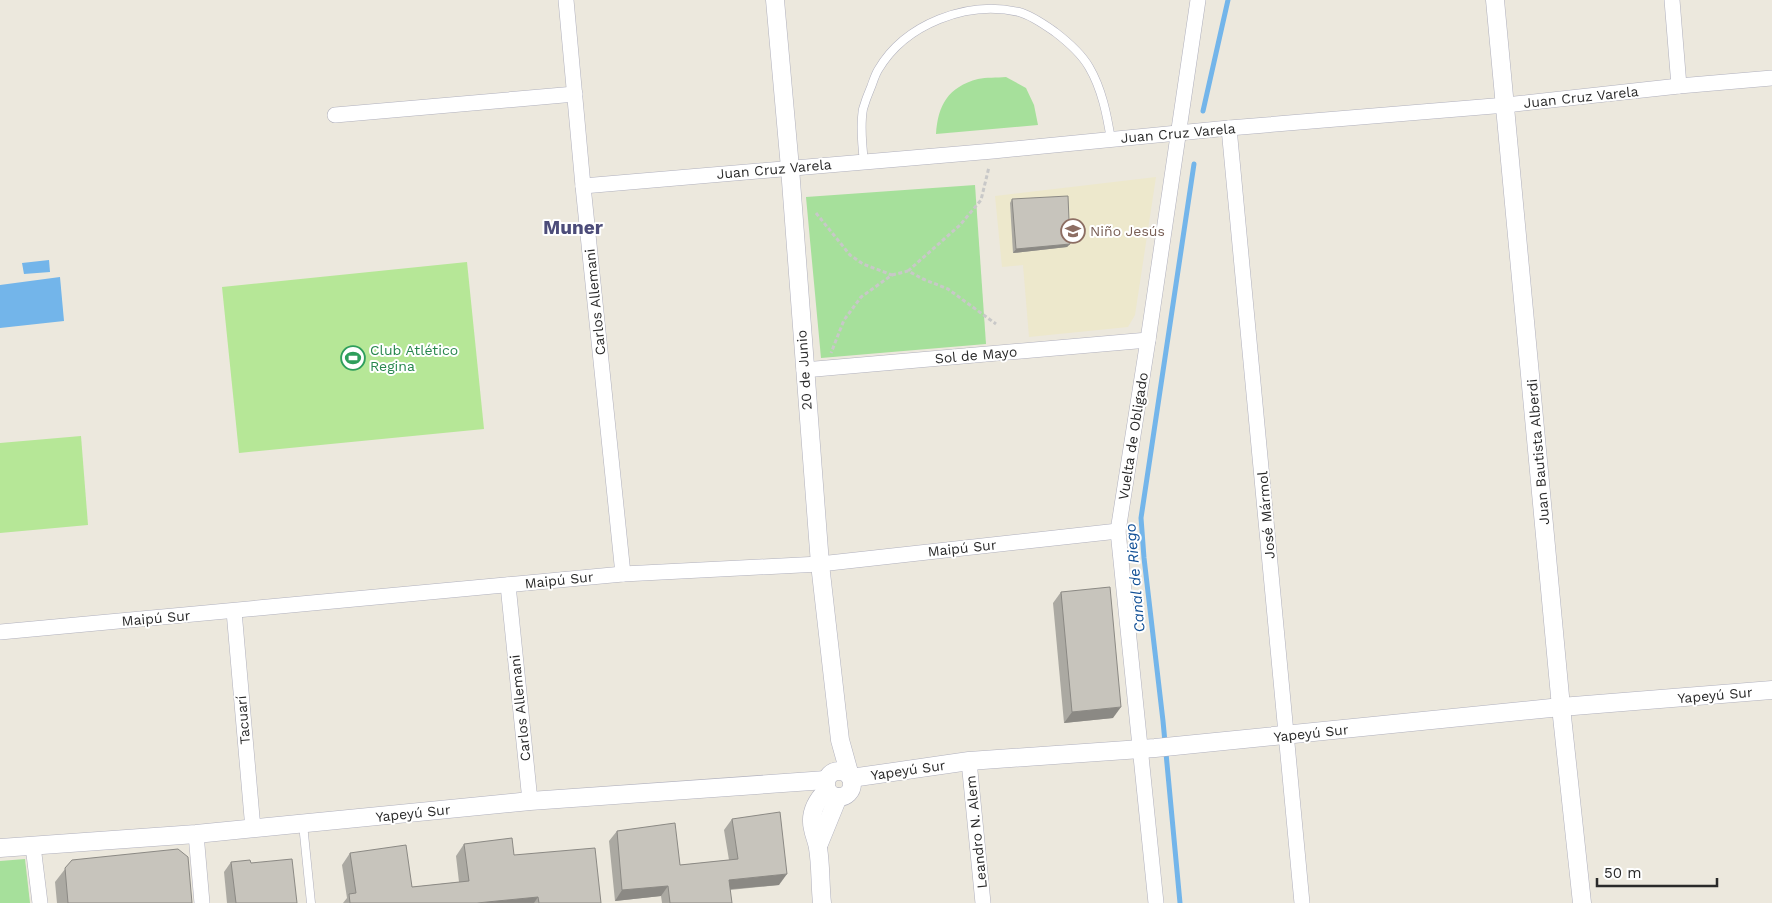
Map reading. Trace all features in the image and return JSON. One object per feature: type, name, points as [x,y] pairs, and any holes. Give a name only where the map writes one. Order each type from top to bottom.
[{"type":"street","name":"Carlos Allemani","points":[[566,0],[623,574]]},
{"type":"street","name":"20 de Junio","points":[[775,0],[790,168],[820,564],[840,740],[851,777]]},
{"type":"street","name":"Juan Bautista Alberdi","points":[[1495,0],[1561,707],[1582,903]]},
{"type":"street","points":[[1672,0],[1679,86]]},
{"type":"street","name":"Vuelta de Obligado","points":[[1156,903],[1147,748],[1118,531],[1148,340],[1197,1]]},
{"type":"street","name":"Juan Cruz Varela","points":[[583,186],[1506,105],[1772,78]]},
{"type":"street","points":[[335,114],[575,94]]},
{"type":"street","name":"José Mármol","points":[[1229,128],[1302,903]]},
{"type":"street","name":"Sol de Mayo","points":[[804,370],[1148,340]]},
{"type":"street","name":"Maipú Sur","points":[[0,632],[623,574],[820,564],[1118,531]]},
{"type":"street","name":"Carlos Allemani","points":[[508,585],[530,800]]},
{"type":"street","name":"Tacuarí","points":[[234,611],[253,829]]},
{"type":"street","name":"Yapeyú Sur","points":[[851,777],[969,761],[1176,746],[1561,707],[1772,690]]},
{"type":"street","name":"20 de Junio","points":[[820,902],[818,846],[812,828],[814,808],[818,799],[830,785],[840,740]]},
{"type":"street","name":"Leandro N. Alem","points":[[969,761],[983,903]]},
{"type":"street","name":"Yapeyú Sur","points":[[0,848],[253,829],[530,800],[830,785],[843,797],[850,792],[853,782],[851,777],[838,770],[830,785]]},
{"type":"street","points":[[196,834],[202,903]]},
{"type":"street","points":[[33,846],[40,903]]},
{"type":"lane","points":[[864,162],[862,143],[863,108],[877,70],[901,41],[930,22],[960,12],[994,8],[1021,12],[1069,42],[1088,67],[1098,87],[1107,117],[1111,140]]},
{"type":"lane","points":[[304,824],[310,903]]},
{"type":"path","points":[[825,368],[844,320],[861,297],[892,274],[908,271],[960,225],[982,200],[993,151]]},
{"type":"path","points":[[816,213],[850,255],[864,264],[892,274]]},
{"type":"path","points":[[908,271],[923,280],[948,289],[996,324]]},
{"type":"shaded area","name":"Niño Jesús","points":[[1156,177],[1135,315],[1128,327],[1029,337],[1023,265],[1002,267],[995,196]]},
{"type":"green space","points":[[1006,77],[1026,88],[1034,105],[1038,125],[936,134],[942,106],[952,92],[968,82],[978,79]]},
{"type":"green space","points":[[975,185],[986,344],[821,358],[806,197]]},
{"type":"green space","name":"Club Atlético Regina","points":[[467,262],[484,429],[239,453],[222,287]]},
{"type":"green space","points":[[81,436],[88,525],[0,533],[0,443]]},
{"type":"green space","points":[[25,859],[30,903],[0,903],[0,861]]},
{"type":"water","points":[[49,260],[50,272],[24,274],[22,263]]},
{"type":"water","points":[[60,277],[64,321],[0,328],[0,285]]},
{"type":"building","points":[[1068,196],[1070,244],[1016,249],[1012,199]]},
{"type":"building","points":[[1110,587],[1121,707],[1072,712],[1061,592]]},
{"type":"building","points":[[780,812],[787,874],[729,880],[732,903],[670,903],[668,886],[622,890],[617,831],[675,823],[680,865],[738,859],[732,819]]},
{"type":"building","points":[[512,838],[514,855],[595,848],[601,903],[539,903],[538,897],[477,903],[350,903],[349,894],[356,893],[350,853],[406,845],[412,887],[469,881],[464,844]]},
{"type":"building","points":[[178,849],[188,857],[192,903],[68,903],[65,868],[72,860]]},
{"type":"building","points":[[292,859],[297,903],[236,903],[231,862],[250,860],[251,863]]},
{"type":"waterway","name":"Canal de Riego","points":[[1203,111],[1228,0]]},
{"type":"waterway","name":"Canal de Riego","points":[[1180,903],[1141,518],[1194,164]]},
{"type":"place","name":"Niño Jesús","points":[[1073,231]]},
{"type":"place","name":"Club Atlético Regina","points":[[353,358]]},
{"type":"district","name":"Muner","points":[[573,227]]}]
